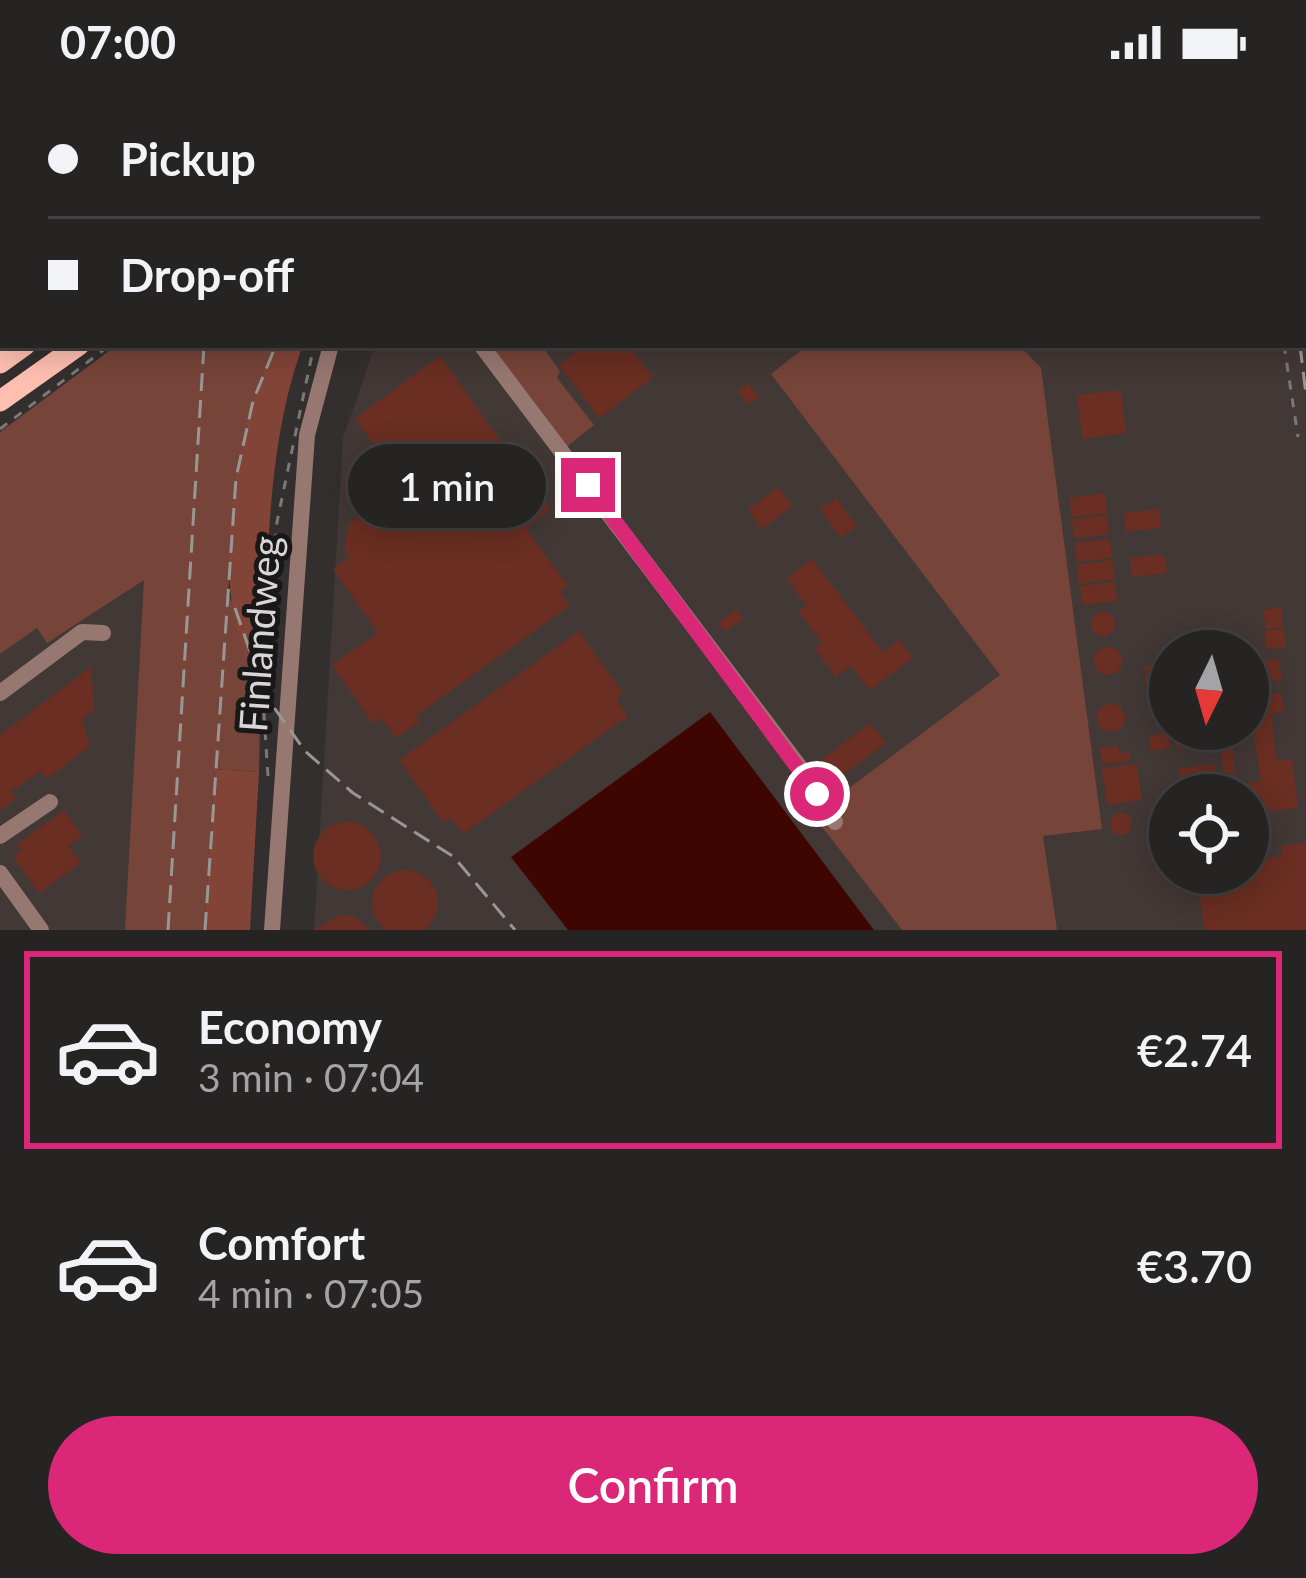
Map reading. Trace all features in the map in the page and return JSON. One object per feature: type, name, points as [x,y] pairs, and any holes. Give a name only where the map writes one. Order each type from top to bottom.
[{"type":"main road","points":[[0,401],[75,348]]},
{"type":"street","name":"Finlandweg","points":[[272,930],[307,435],[330,348]]},
{"type":"street","points":[[483,348],[707,642],[835,822]]},
{"type":"street","points":[[0,693],[82,632],[103,634]]},
{"type":"street","points":[[0,836],[50,802]]},
{"type":"street","points":[[0,873],[40,930]]},
{"type":"path","points":[[0,429],[106,348]]},
{"type":"path","points":[[269,789],[264,715],[277,522],[313,348]]},
{"type":"path","points":[[1284,348],[1298,437]]},
{"type":"shaded area","points":[[113,348],[275,348],[246,430],[228,591],[261,686],[259,772],[215,769],[204,930],[125,930],[144,580],[47,643],[37,628],[0,654],[0,432]]},
{"type":"shaded area","points":[[157,348],[127,930],[0,930],[0,444]]},
{"type":"shaded area","points":[[275,348],[302,348],[290,385],[275,470],[261,686],[243,651],[229,564],[237,469]]},
{"type":"shaded area","points":[[374,348],[1306,348],[1306,930],[314,930],[343,438]]},
{"type":"shaded area","points":[[484,348],[543,348],[560,371],[557,378],[594,425],[563,450]]},
{"type":"shaded area","points":[[804,348],[1022,348],[1041,368],[1102,829],[1043,836],[1057,930],[902,930],[819,823],[832,811],[829,803],[1000,675],[771,374]]},
{"type":"shaded area","points":[[710,712],[874,930],[568,930],[511,857]]},
{"type":"shaded area","points":[[215,769],[259,772],[250,930],[204,930]]},
{"type":"building","points":[[581,348],[630,348],[653,378],[599,418],[559,365]]},
{"type":"building","points":[[440,356],[550,510],[526,528],[568,586],[560,592],[570,606],[416,716],[420,722],[396,738],[381,718],[373,724],[332,665],[378,633],[333,569],[350,557],[344,550],[349,524],[368,510],[344,476],[378,451],[355,418]]},
{"type":"building","points":[[748,383],[759,397],[748,405],[738,391]]},
{"type":"building","points":[[1121,390],[1126,433],[1082,439],[1077,395]]},
{"type":"building","points":[[778,487],[793,506],[762,529],[748,510]]},
{"type":"building","points":[[1105,493],[1107,513],[1072,517],[1069,498]]},
{"type":"building","points":[[836,498],[857,526],[841,538],[820,510]]},
{"type":"building","points":[[1159,509],[1161,528],[1126,532],[1124,513]]},
{"type":"building","points":[[1107,515],[1109,534],[1074,539],[1072,519]]},
{"type":"building","points":[[1110,539],[1112,558],[1077,562],[1075,543]]},
{"type":"building","points":[[1164,554],[1167,573],[1132,577],[1130,558]]},
{"type":"building","points":[[812,559],[883,652],[899,640],[913,658],[870,690],[851,666],[836,677],[815,649],[822,643],[798,611],[806,605],[786,579]]},
{"type":"building","points":[[1112,560],[1115,579],[1079,584],[1077,565]]},
{"type":"building","points":[[1115,582],[1117,601],[1082,605],[1080,586]]},
{"type":"building","points":[[1281,607],[1283,627],[1266,629],[1263,610]]},
{"type":"building","points":[[736,609],[743,619],[725,632],[718,623]]},
{"type":"building","points":[[1103,612],[1112,615],[1112,633],[1103,636],[1094,633],[1091,624],[1094,615]]},
{"type":"building","points":[[1284,629],[1286,647],[1269,649],[1269,630]]},
{"type":"building","points":[[579,631],[623,693],[616,699],[628,716],[463,834],[451,818],[443,822],[399,760]]},
{"type":"building","points":[[1108,647],[1118,651],[1122,661],[1118,671],[1108,675],[1098,671],[1094,661],[1098,651]]},
{"type":"building","points":[[1279,659],[1282,680],[1269,682],[1269,660]]},
{"type":"building","points":[[1149,665],[1149,693],[1147,693],[1144,666]]},
{"type":"building","points":[[91,667],[94,710],[82,719],[90,746],[53,775],[45,778],[40,771],[11,792],[16,799],[0,811],[0,735]]},
{"type":"building","points":[[1281,693],[1284,712],[1271,714],[1277,761],[1292,759],[1298,808],[1269,811],[1269,774],[1260,774],[1256,750],[1269,750],[1269,695]]},
{"type":"building","points":[[1111,704],[1121,708],[1125,718],[1121,728],[1111,732],[1101,728],[1097,718],[1101,708]]},
{"type":"building","points":[[870,723],[886,743],[823,790],[807,771]]},
{"type":"building","points":[[1118,746],[1119,753],[1129,752],[1130,761],[1102,764],[1100,748]]},
{"type":"building","points":[[1221,750],[1232,750],[1235,772],[1224,774]]},
{"type":"building","points":[[1137,764],[1142,800],[1107,805],[1102,768]]},
{"type":"building","points":[[1214,764],[1215,774],[1179,774],[1178,769]]},
{"type":"building","points":[[64,810],[82,836],[68,846],[81,863],[39,893],[13,857],[22,851],[17,844]]},
{"type":"building","points":[[1121,813],[1132,824],[1121,835],[1110,824]]},
{"type":"building","points":[[347,822],[371,832],[381,856],[371,880],[347,890],[323,880],[313,856],[323,832]]},
{"type":"building","points":[[1306,843],[1306,930],[1204,930],[1200,894],[1269,894],[1269,858],[1282,856],[1281,846]]},
{"type":"building","points":[[392,873],[418,873],[435,890],[435,916],[422,930],[388,930],[375,916],[375,890]]},
{"type":"building","points":[[341,915],[353,916],[371,930],[313,930]]},
{"type":"railway","points":[[168,930],[204,348]]},
{"type":"railway","points":[[205,930],[236,478],[253,401],[275,348]]},
{"type":"railway","points":[[1300,348],[1306,395]]},
{"type":"railway","points":[[235,608],[265,695],[305,751],[353,793],[454,857],[515,930]]},
{"type":"route","points":[[588,485],[817,794]]}]
